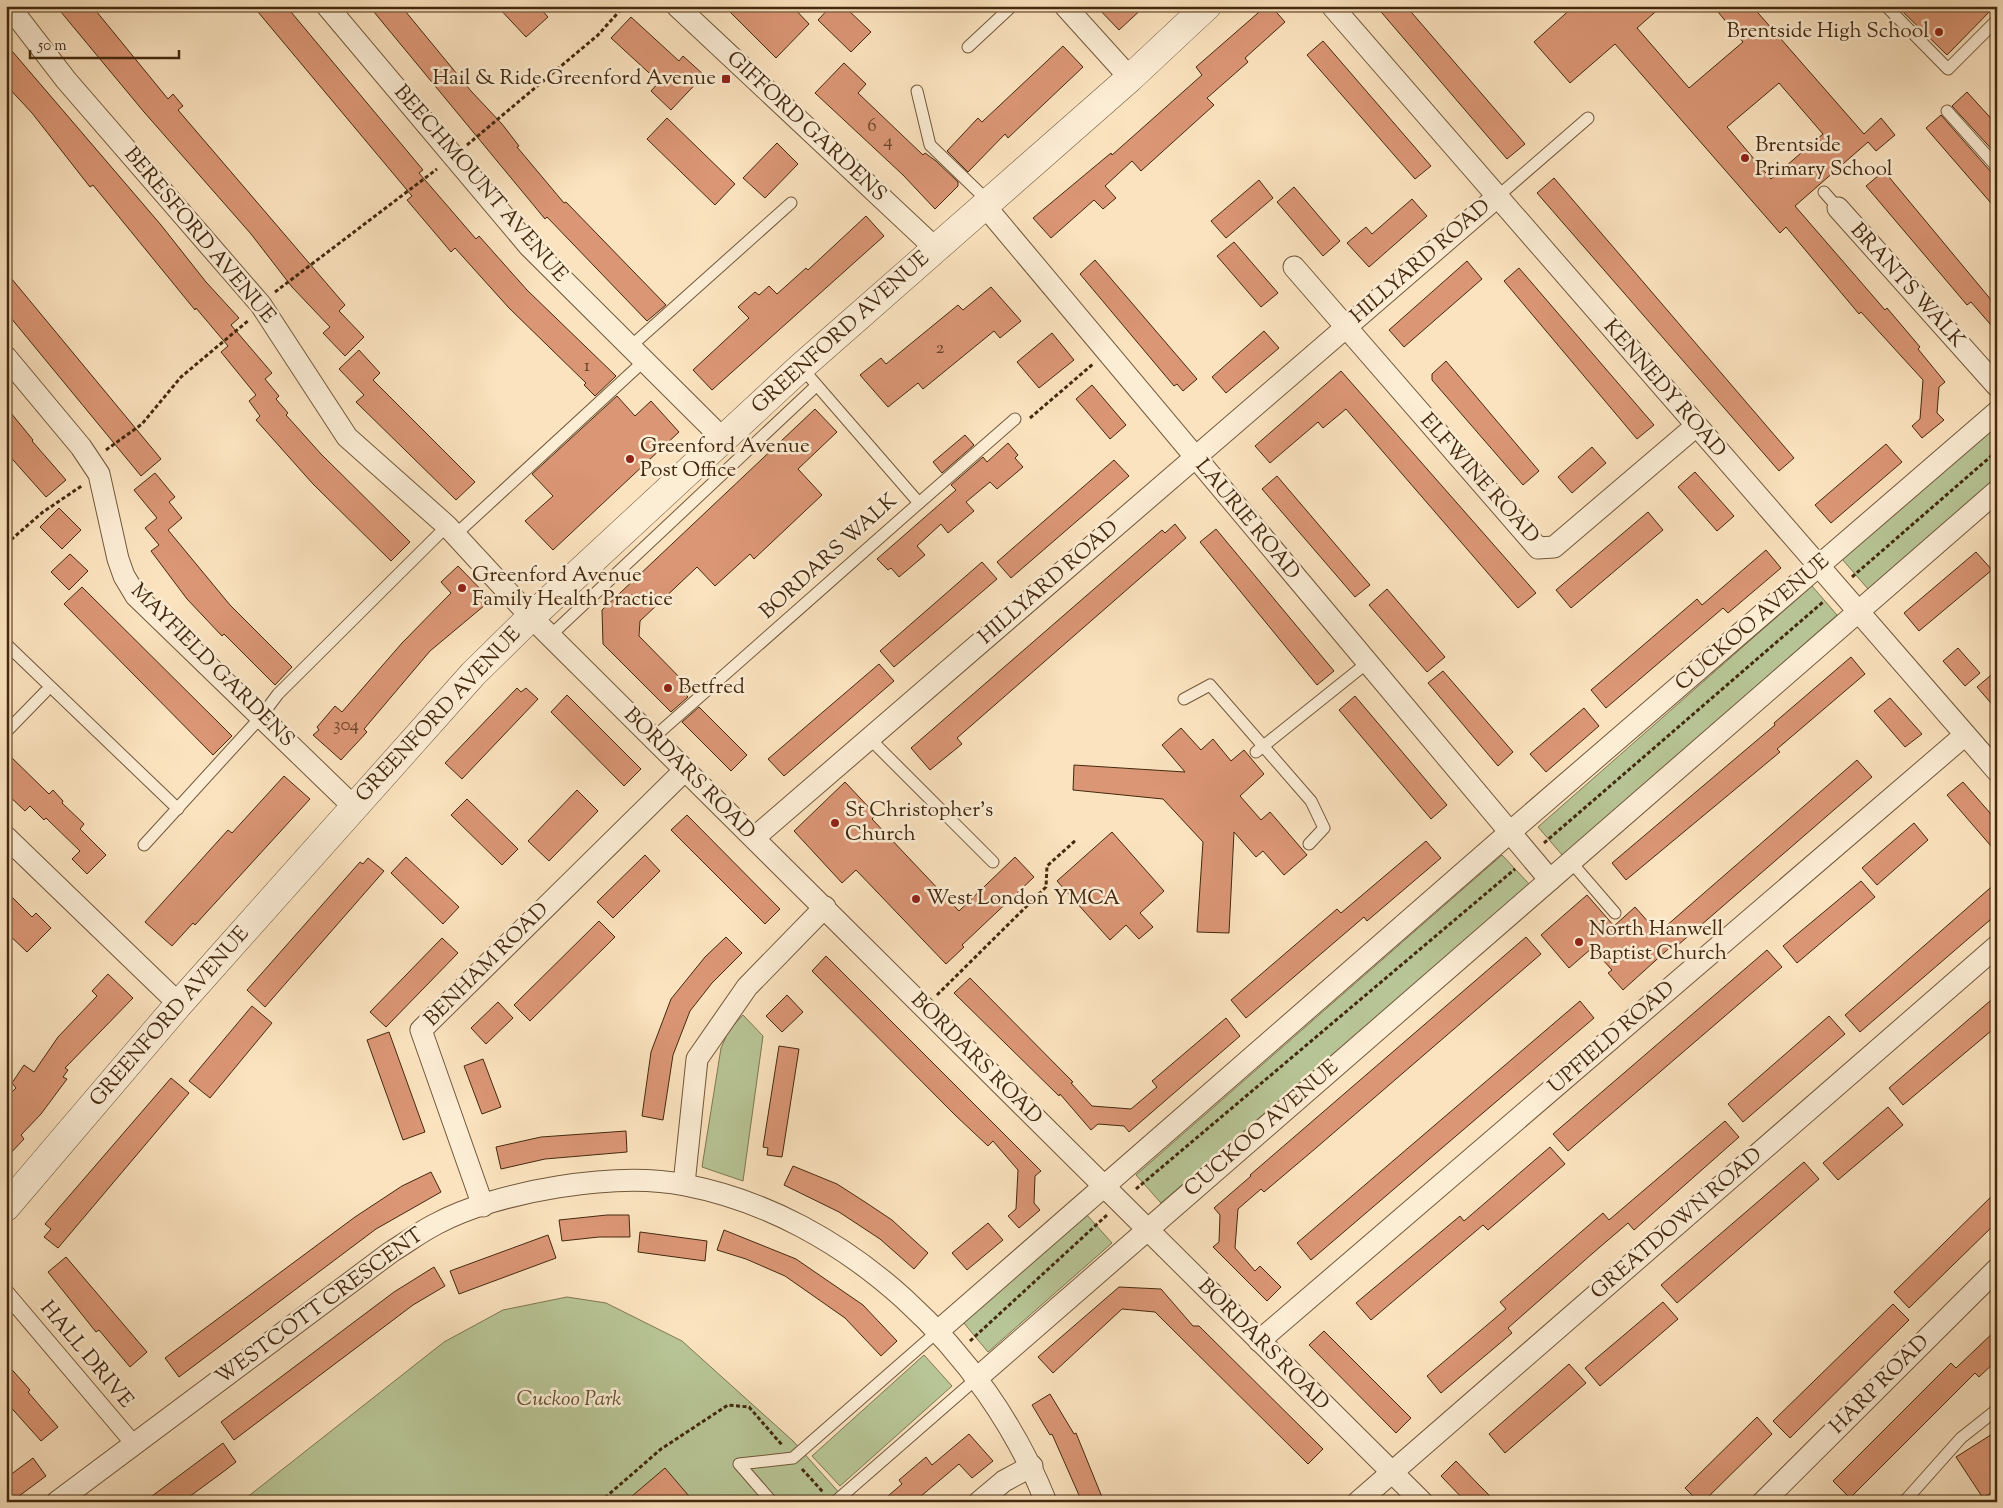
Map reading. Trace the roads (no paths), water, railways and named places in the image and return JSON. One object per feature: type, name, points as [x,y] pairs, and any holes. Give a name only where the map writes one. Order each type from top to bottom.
[{"type":"street","name":"BERESFORD AVENUE","points":[[9,6],[66,80],[261,305],[347,437],[452,530],[531,617]]},
{"type":"street","name":"BEECHMOUNT AVENUE","points":[[327,6],[529,246],[724,440]]},
{"type":"street","name":"GIFFORD GARDENS","points":[[678,6],[935,248]]},
{"type":"street","points":[[1065,6],[1130,78]]},
{"type":"street","name":"GREENFORD AVENUE","points":[[7,1206],[179,1004],[473,674],[531,617],[724,440],[809,377],[935,248],[1130,78],[1207,6]]},
{"type":"street","name":"KENNEDY ROAD","points":[[1332,6],[1997,771]]},
{"type":"street","name":"HILLYARD ROAD","points":[[754,838],[1497,197]]},
{"type":"street","name":"LAURIE ROAD","points":[[987,204],[1107,352],[1509,833]]},
{"type":"street","name":"BRANTS WALK","points":[[1838,208],[1997,386]]},
{"type":"street","name":"HILLYARD ROAD","points":[[1294,267],[1345,328]]},
{"type":"street","name":"ELFWINE ROAD","points":[[1345,328],[1538,548],[1554,547],[1696,426]]},
{"type":"street","name":"MAYFIELD GARDENS","points":[[6,357],[81,447],[99,474],[118,559],[124,576],[136,596],[354,807]]},
{"type":"street","name":"CUCKOO AVENUE","points":[[937,1332],[1509,833],[1997,412]]},
{"type":"street","name":"CUCKOO AVENUE","points":[[976,1378],[1997,491]]},
{"type":"street","name":"BORDARS ROAD","points":[[531,617],[1422,1502]]},
{"type":"street","name":"UPFIELD ROAD","points":[[1259,1341],[1965,735]]},
{"type":"street","name":"BENHAM ROAD","points":[[482,1206],[421,1030],[685,770]]},
{"type":"street","points":[[1509,833],[1550,880]]},
{"type":"street","points":[[6,837],[179,1004]]},
{"type":"street","points":[[684,1184],[697,1059],[747,987],[825,907]]},
{"type":"street","name":"GREATDOWN ROAD","points":[[1358,1502],[1997,946]]},
{"type":"street","name":"WESTCOTT CRESCENT","points":[[57,1502],[391,1252],[437,1224],[519,1194],[565,1186],[627,1181],[684,1184],[750,1202],[810,1232],[877,1275],[937,1332],[976,1378],[1005,1420],[1032,1466],[1046,1502]]},
{"type":"street","name":"HARP ROAD","points":[[1763,1502],[1997,1269]]},
{"type":"street","name":"HALL DRIVE","points":[[6,1293],[134,1444]]},
{"type":"street","points":[[979,1502],[1004,1481],[1032,1466]]},
{"type":"lane","points":[[968,47],[1012,6]]},
{"type":"lane","points":[[1886,6],[1948,69],[1997,20]]},
{"type":"lane","points":[[916,91],[930,145],[987,204]]},
{"type":"lane","points":[[1947,111],[1997,167]]},
{"type":"lane","points":[[1497,197],[1588,118]]},
{"type":"lane","points":[[1824,192],[1838,208]]},
{"type":"lane","points":[[144,845],[260,718],[271,702],[320,651],[452,530],[637,354],[791,203]]},
{"type":"lane","points":[[551,635],[809,377]]},
{"type":"lane","name":"BORDARS WALK","points":[[654,738],[919,503],[809,377]]},
{"type":"lane","points":[[919,503],[1016,419]]},
{"type":"lane","points":[[6,644],[178,809]]},
{"type":"lane","points":[[1260,749],[1367,663]]},
{"type":"lane","points":[[1184,699],[1210,685],[1260,749],[1311,801],[1324,828],[1309,844]]},
{"type":"lane","points":[[6,732],[45,692]]},
{"type":"lane","points":[[869,738],[993,862]]},
{"type":"lane","points":[[1571,862],[1615,913]]},
{"type":"lane","points":[[772,1502],[739,1464],[793,1458],[937,1332]]},
{"type":"lane","points":[[836,1502],[976,1378]]},
{"type":"lane","points":[[1904,1502],[1961,1438],[1995,1411]]},
{"type":"place","name":"Brentside High School","points":[[1939,32]]},
{"type":"place","name":"Hail & Ride Greenford Avenue","points":[[726,79]]},
{"type":"place","name":"Brentside Primary School","points":[[1745,158]]},
{"type":"place","name":"Greenford Avenue Post Office","points":[[630,459]]},
{"type":"place","name":"Greenford Avenue Family Health Practice","points":[[462,588]]},
{"type":"place","name":"Betfred","points":[[668,688]]},
{"type":"place","name":"St Christopher's Church","points":[[835,823]]},
{"type":"place","name":"West London YMCA","points":[[916,899]]},
{"type":"place","name":"North Hanwell Baptist Church","points":[[1579,942]]},
{"type":"park label","name":"Cuckoo Park","points":[[569,1400]]}]
